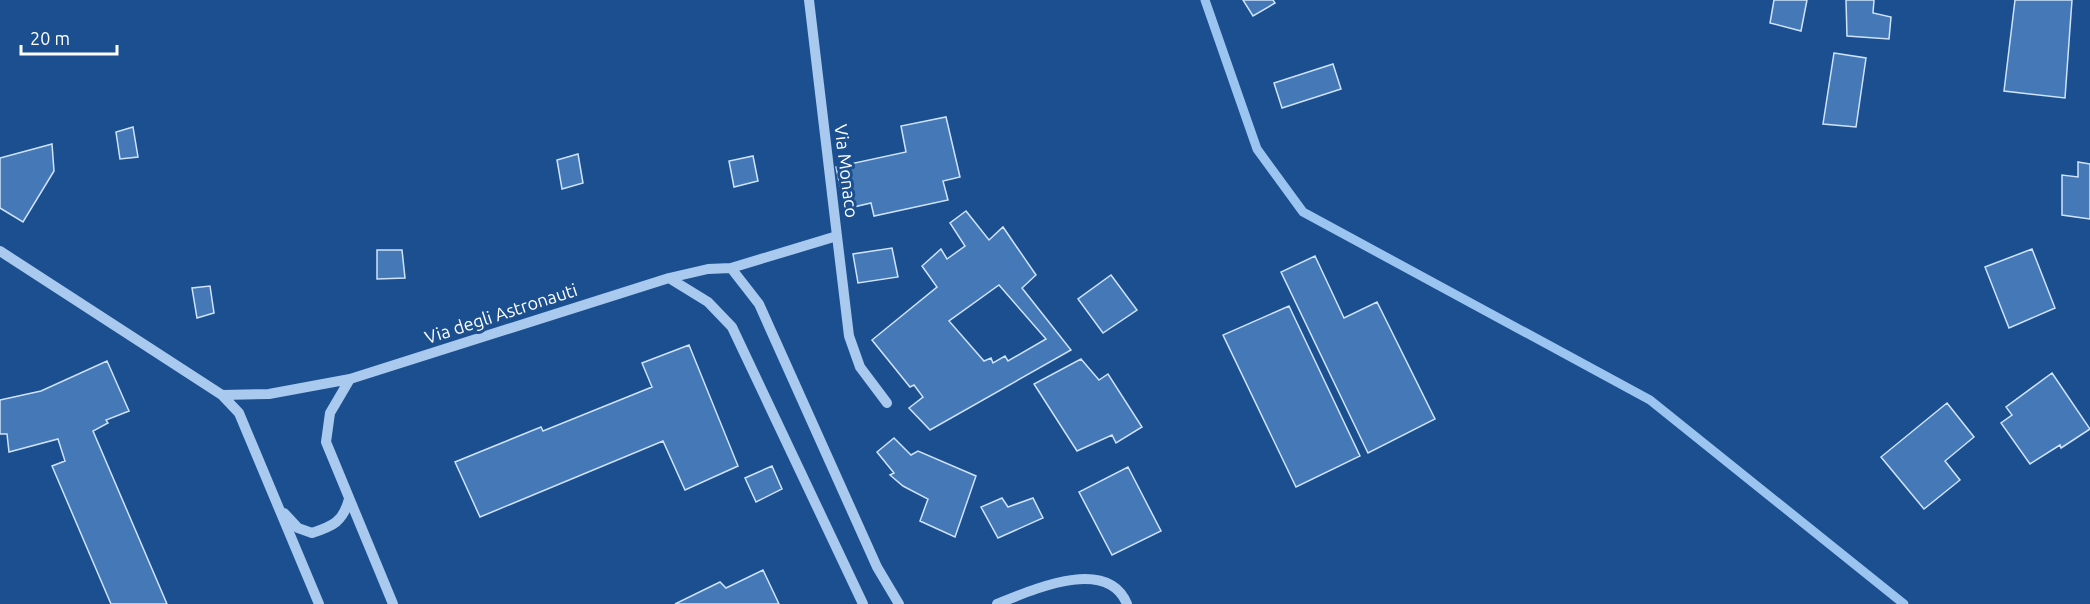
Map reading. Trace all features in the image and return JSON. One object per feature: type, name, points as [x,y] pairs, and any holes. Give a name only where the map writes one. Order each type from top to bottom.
[{"type":"street","name":"Via Monaco","points":[[669,278],[708,269],[731,268],[837,236],[808,0]]},
{"type":"street","points":[[837,236],[849,336],[860,367],[887,403]]},
{"type":"street","points":[[0,251],[222,394],[239,413],[319,604]]},
{"type":"street","points":[[731,268],[759,304],[877,567],[899,604]]},
{"type":"street","points":[[669,278],[708,302],[732,327],[863,604]]},
{"type":"street","name":"Via degli Astronauti","points":[[222,394],[269,394],[350,379],[669,278]]},
{"type":"street","points":[[350,379],[330,414],[326,442],[393,604]]},
{"type":"street","points":[[281,511],[298,528],[312,533],[337,524],[345,513],[349,499]]},
{"type":"street","points":[[997,604],[1050,583],[1079,579],[1106,583],[1123,594],[1127,604]]},
{"type":"building","points":[[1243,0],[1273,0],[1275,3],[1253,16]]},
{"type":"building","points":[[1774,0],[1807,0],[1801,31],[1770,23]]},
{"type":"building","points":[[1846,0],[1874,0],[1873,13],[1891,17],[1889,39],[1847,36]]},
{"type":"building","points":[[2015,0],[2072,0],[2065,98],[2004,91]]},
{"type":"building","points":[[1834,53],[1866,58],[1856,127],[1823,124]]},
{"type":"building","points":[[1333,64],[1341,89],[1282,108],[1274,83]]},
{"type":"building","points":[[946,117],[960,177],[943,181],[948,200],[874,216],[871,203],[845,209],[836,167],[906,152],[901,126]]},
{"type":"building","points":[[133,127],[138,157],[120,159],[116,132]]},
{"type":"building","points":[[52,144],[54,171],[23,222],[0,208],[0,158]]},
{"type":"building","points":[[578,154],[583,183],[562,189],[557,160]]},
{"type":"building","points":[[753,156],[758,181],[734,187],[729,161]]},
{"type":"building","points":[[2078,162],[2090,164],[2090,219],[2062,215],[2062,175],[2078,177]]},
{"type":"building","points":[[966,211],[989,240],[1003,227],[1036,275],[1022,288],[1071,350],[930,430],[909,408],[923,397],[914,385],[910,387],[872,340],[937,287],[922,266],[941,249],[947,259],[965,246],[950,223]],"holes":[[[999,285],[1046,339],[1008,361],[1005,356],[993,363],[991,358],[984,361],[949,321]]]},
{"type":"building","points":[[892,248],[898,277],[858,283],[853,254]]},
{"type":"building","points":[[2032,249],[2055,308],[2009,328],[1985,267]]},
{"type":"building","points":[[377,250],[402,250],[405,278],[377,279]]},
{"type":"building","points":[[1315,256],[1344,318],[1377,302],[1435,419],[1368,453],[1281,272]]},
{"type":"building","points":[[1111,275],[1137,310],[1103,333],[1078,299]]},
{"type":"building","points":[[210,286],[214,313],[197,318],[192,288]]},
{"type":"building","points":[[1289,306],[1360,456],[1296,487],[1223,335]]},
{"type":"building","points":[[689,345],[738,466],[685,490],[663,441],[480,517],[455,462],[541,427],[543,431],[652,387],[642,363]]},
{"type":"building","points":[[1081,359],[1099,380],[1108,374],[1142,427],[1116,443],[1112,435],[1077,451],[1034,384]]},
{"type":"building","points":[[107,361],[129,411],[106,420],[108,423],[93,431],[167,604],[111,604],[52,466],[65,461],[58,439],[9,452],[7,434],[0,434],[0,400],[41,391]]},
{"type":"building","points":[[2052,373],[2090,429],[2030,464],[2001,423],[2012,415],[2006,407]]},
{"type":"building","points":[[1947,403],[1974,437],[1945,461],[1960,480],[1924,509],[1881,457]]},
{"type":"building","points":[[894,438],[911,455],[918,451],[976,476],[955,537],[920,521],[928,499],[903,486],[890,475],[894,473],[877,452]]},
{"type":"building","points":[[772,466],[782,489],[756,502],[745,478]]},
{"type":"building","points":[[1128,467],[1161,531],[1112,555],[1079,492]]},
{"type":"building","points":[[1002,498],[1008,507],[1033,498],[1043,518],[998,538],[981,507]]},
{"type":"building","points":[[763,570],[779,604],[675,604],[720,582],[726,588]]},
{"type":"waterway","points":[[1205,0],[1257,149],[1303,212],[1650,400],[1904,604]]}]
